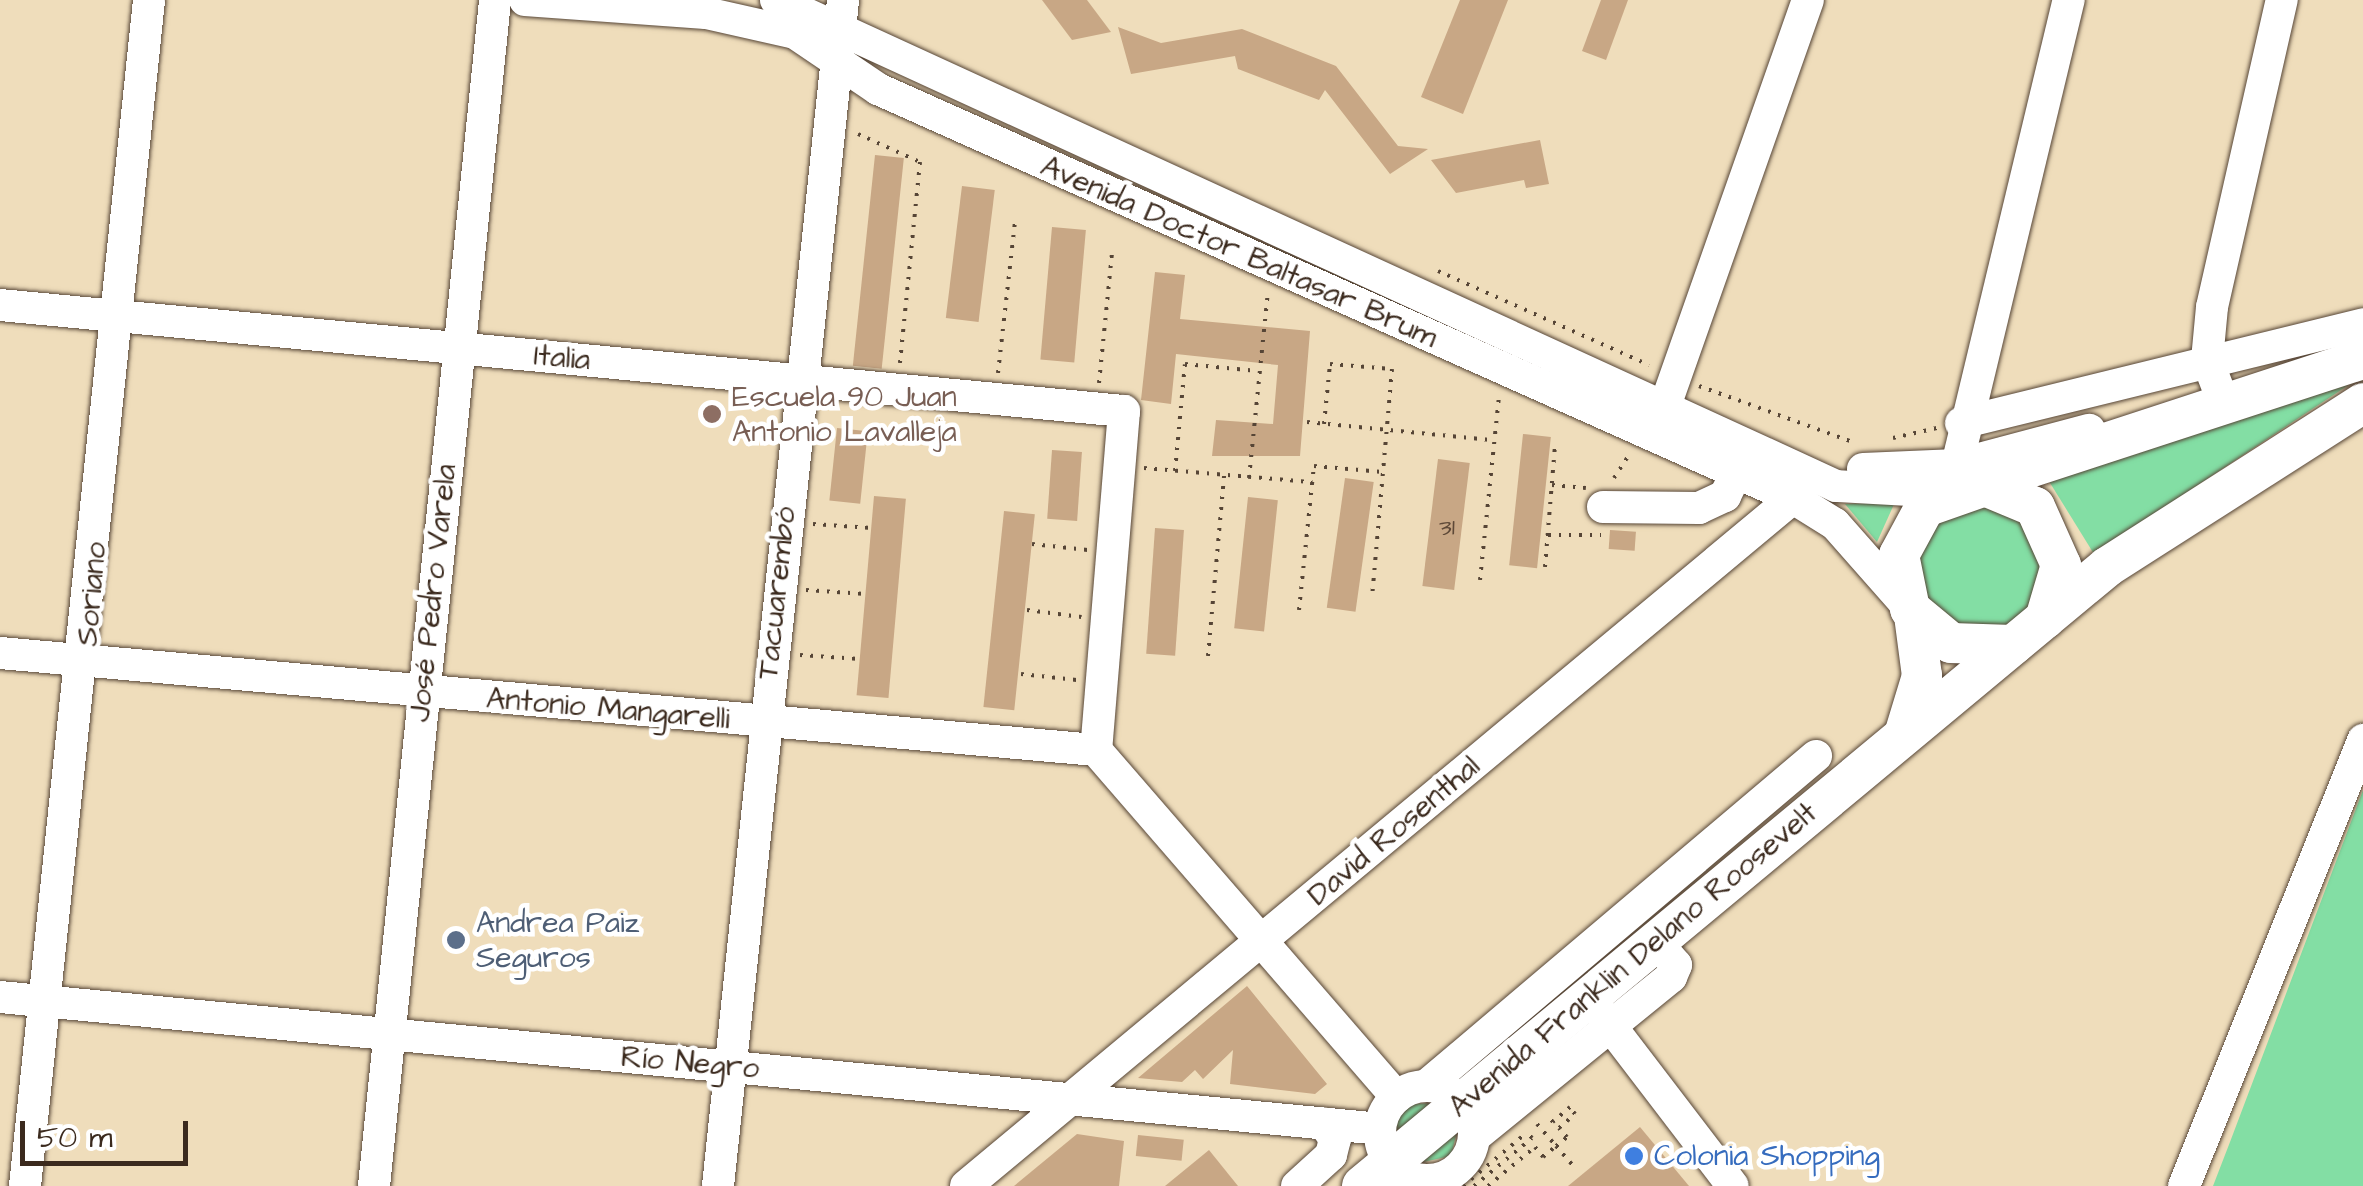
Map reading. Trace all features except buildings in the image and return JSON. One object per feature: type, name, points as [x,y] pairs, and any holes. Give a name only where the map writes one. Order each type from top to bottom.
[{"type":"main road","name":"Avenida Doctor Baltasar Brum","points":[[1960,481],[2357,364]]},
{"type":"main road","name":"Avenida Franklin Delano Roosevelt","points":[[1394,1169],[1469,1120],[1587,998],[1666,954],[1726,857],[1782,837],[2045,619],[2206,495],[2363,403]]},
{"type":"main road","points":[[1904,735],[1922,676],[1901,546],[1918,514],[1960,481],[2020,496],[2052,529],[2061,574],[2045,619]]},
{"type":"main road","points":[[1912,612],[1951,643],[2013,645]]},
{"type":"street","name":"Soriano","points":[[25,1186],[42,1000],[86,661],[148,0]]},
{"type":"street","name":"José Pedro Varela","points":[[374,1186],[496,0]]},
{"type":"street","name":"Avenida Doctor Baltasar Brum","points":[[524,0],[742,18],[795,32],[878,89],[1793,498],[1835,524],[1912,612]]},
{"type":"street","name":"Avenida Doctor Baltasar Brum","points":[[776,0],[842,14],[1673,391],[1851,490],[1960,481],[2221,396],[2278,386]]},
{"type":"street","points":[[1654,437],[1808,0]]},
{"type":"street","points":[[1960,481],[1961,423],[2069,0]]},
{"type":"street","points":[[2221,396],[2207,360],[2282,0]]},
{"type":"street","name":"Tacuarembó","points":[[718,1186],[783,522],[842,14]]},
{"type":"street","name":"Italia","points":[[0,304],[1110,409]]},
{"type":"street","points":[[1961,423],[2363,324]]},
{"type":"street","points":[[1110,409],[1120,465],[1096,750],[1265,938],[1412,1091],[1469,1120]]},
{"type":"street","points":[[1793,498],[1798,462]]},
{"type":"street","points":[[1604,498],[1700,508],[1726,496],[1736,471]]},
{"type":"street","name":"David Rosenthal","points":[[966,1186],[1793,498]]},
{"type":"street","name":"Antonio Mangarelli","points":[[0,653],[764,724],[1096,750]]},
{"type":"street","points":[[2184,1186],[2363,740]]},
{"type":"street","name":"Avenida Franklin Delano Roosevelt","points":[[1412,1091],[1587,998],[1726,857],[1755,808],[1810,761],[1828,780],[1855,776]]},
{"type":"street","points":[[1755,808],[1782,837]]},
{"type":"street","name":"Río Negro","points":[[0,997],[1324,1124],[1394,1169]]},
{"type":"street","points":[[1587,998],[1630,1062],[1733,1186]]},
{"type":"street","points":[[1394,1169],[1412,1091]]},
{"type":"street","points":[[1297,1186],[1331,1156],[1335,1139],[1324,1124]]},
{"type":"path","points":[[832,123],[920,162],[897,388]]},
{"type":"path","points":[[995,398],[1015,220]]},
{"type":"path","points":[[1110,409],[1112,252]]},
{"type":"path","points":[[1425,265],[1673,391],[1841,443],[1868,441]]},
{"type":"path","points":[[1250,478],[1265,297],[1280,270]]},
{"type":"path","points":[[1175,471],[1185,364],[1259,370]]},
{"type":"path","points":[[1324,424],[1330,364],[1392,369],[1372,598]]},
{"type":"path","points":[[1480,580],[1492,440],[1510,374]]},
{"type":"path","points":[[1306,422],[1492,440]]},
{"type":"path","points":[[1882,440],[1961,423]]},
{"type":"path","points":[[1604,498],[1654,437]]},
{"type":"path","points":[[1544,567],[1555,446]]},
{"type":"path","points":[[1120,465],[1312,482]]},
{"type":"path","points":[[1299,610],[1314,466],[1382,472]]},
{"type":"path","points":[[1208,656],[1224,476]]},
{"type":"path","points":[[783,522],[872,528]]},
{"type":"path","points":[[1032,544],[1112,553]]},
{"type":"path","points":[[777,589],[866,594]]},
{"type":"path","points":[[1026,610],[1107,620]]},
{"type":"path","points":[[771,653],[860,659]]},
{"type":"path","points":[[1021,674],[1102,682]]},
{"type":"path","points":[[1488,1186],[1535,1148],[1543,1157],[1556,1146],[1575,1114],[1547,1115]]},
{"type":"path","points":[[1537,1124],[1576,1170]]},
{"type":"path","points":[[1474,1186],[1532,1138],[1527,1132]]},
{"type":"green space","points":[[2350,384],[2094,554],[2047,478]]},
{"type":"green space","points":[[1895,502],[1877,542],[1845,504]]},
{"type":"green space","points":[[1981,504],[2005,508],[2026,522],[2040,543],[2044,567],[2040,591],[2026,612],[2005,626],[1981,630],[1957,626],[1936,612],[1922,591],[1918,567],[1922,543],[1936,522],[1957,508]]},
{"type":"green space","points":[[2363,790],[2363,1186],[2213,1186],[2230,1142]]},
{"type":"green space","points":[[1442,1103],[1394,1143],[1394,1122],[1408,1104]]},
{"type":"green space","points":[[1458,1127],[1451,1156],[1414,1164]]},
{"type":"place","name":"Escuela 90 Juan Antonio Lavalleja","points":[[712,414]]},
{"type":"place","name":"Andrea Paiz Seguros","points":[[456,940]]},
{"type":"place","name":"Colonia Shopping","points":[[1634,1156]]}]
